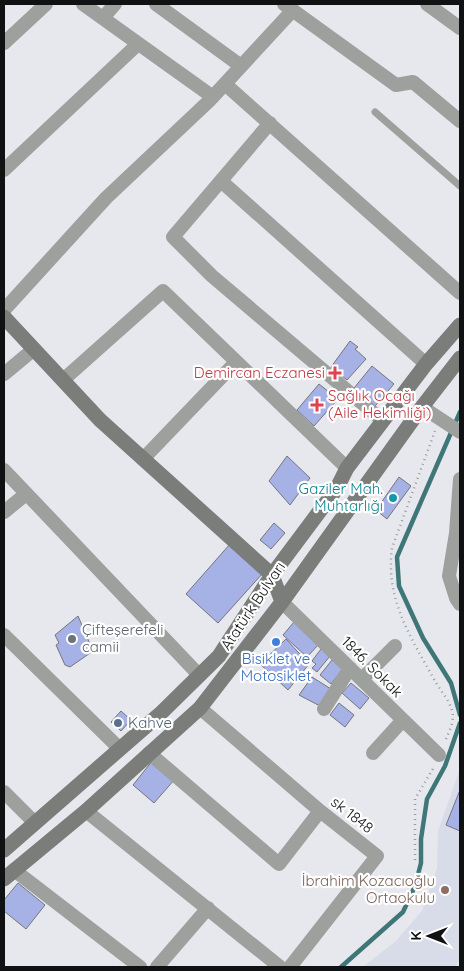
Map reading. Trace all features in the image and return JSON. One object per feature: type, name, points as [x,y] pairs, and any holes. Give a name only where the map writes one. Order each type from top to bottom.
[{"type":"main road","points":[[4,317],[100,420],[272,575],[282,602]]},
{"type":"main road","name":"Atatürk Bulvarı","points":[[4,850],[160,714],[218,656],[272,575],[337,488],[347,468],[368,443],[382,420],[426,364],[460,325]]},
{"type":"main road","name":"Atatürk Bulvarı","points":[[9,875],[86,811],[200,708],[282,602],[460,358]]},
{"type":"street","points":[[4,43],[46,4]]},
{"type":"street","points":[[83,4],[213,97]]},
{"type":"street","points":[[103,18],[115,4]]},
{"type":"street","points":[[156,4],[241,66]]},
{"type":"street","points":[[427,4],[460,28]]},
{"type":"street","points":[[4,310],[106,198],[213,97],[241,66],[288,7],[396,85],[414,82],[460,121]]},
{"type":"street","points":[[4,170],[138,44]]},
{"type":"street","points":[[225,84],[460,293]]},
{"type":"street","points":[[270,123],[173,237],[212,276],[382,420]]},
{"type":"street","points":[[221,181],[426,364]]},
{"type":"street","points":[[63,380],[163,291],[347,468]]},
{"type":"street","points":[[4,374],[34,350]]},
{"type":"street","points":[[143,459],[236,362]]},
{"type":"street","points":[[422,408],[451,427]]},
{"type":"street","points":[[4,470],[199,675]]},
{"type":"street","points":[[460,479],[457,545],[449,576],[456,598],[460,604]]},
{"type":"street","points":[[4,512],[26,494]]},
{"type":"street","name":"1846. Sokak","points":[[282,602],[439,755]]},
{"type":"street","points":[[4,634],[119,748]]},
{"type":"street","points":[[362,679],[395,646]]},
{"type":"street","points":[[324,709],[350,668]]},
{"type":"street","name":"sk 1848","points":[[200,708],[320,811],[377,856],[290,967]]},
{"type":"street","points":[[373,753],[402,721]]},
{"type":"street","points":[[149,753],[279,864],[320,811]]},
{"type":"street","points":[[4,792],[36,823]]},
{"type":"street","points":[[86,811],[280,967]]},
{"type":"street","points":[[9,875],[140,967]]},
{"type":"street","points":[[157,967],[208,908]]},
{"type":"lane","points":[[375,112],[460,186]]},
{"type":"path","points":[[415,860],[415,799],[439,755],[451,728],[452,712],[409,633],[393,595],[389,566],[392,548],[451,427]]},
{"type":"shaded area","name":"İbrahim Kozacıoğlu Ortaokulu","points":[[460,769],[460,959],[456,967],[363,967],[396,941],[422,911],[437,868],[438,831]]},
{"type":"building","points":[[350,341],[358,347],[355,349],[366,359],[347,380],[331,367]]},
{"type":"building","points":[[372,366],[394,384],[375,406],[354,388]]},
{"type":"building","name":"Sağlık Ocağı (Aile Hekimliği)","points":[[319,384],[338,399],[314,426],[297,410]]},
{"type":"building","points":[[287,456],[310,478],[290,505],[269,481]]},
{"type":"building","name":"Gaziler Mah. Muhtarlığı","points":[[399,477],[411,486],[387,519],[376,510]]},
{"type":"building","points":[[274,523],[285,533],[271,549],[260,540]]},
{"type":"building","points":[[230,544],[263,573],[218,623],[186,594]]},
{"type":"building","name":"Çifteşerefeli camii","points":[[78,616],[93,651],[70,667],[65,665],[56,645],[59,643],[55,635]]},
{"type":"building","points":[[294,622],[319,644],[307,657],[283,635]]},
{"type":"building","points":[[286,639],[309,664],[288,690],[260,664]]},
{"type":"building","points":[[321,649],[330,656],[317,672],[312,668],[316,664],[312,661]]},
{"type":"building","points":[[332,660],[343,669],[331,684],[320,675]]},
{"type":"building","points":[[312,677],[331,689],[320,706],[299,695]]},
{"type":"building","points":[[351,683],[369,698],[360,709],[342,693]]},
{"type":"building","points":[[339,703],[354,715],[345,727],[330,715]]},
{"type":"building","points":[[121,711],[131,720],[121,731],[111,722]]},
{"type":"building","points":[[153,760],[175,779],[154,803],[133,785]]},
{"type":"building","points":[[460,790],[460,831],[446,825]]},
{"type":"building","points":[[18,883],[45,905],[26,929],[4,911],[4,900]]},
{"type":"waterway","points":[[460,412],[397,557],[399,586],[423,638],[451,683],[460,715]]},
{"type":"waterway","points":[[341,967],[403,912],[415,886],[421,863],[421,839],[427,799],[445,766],[460,723]]},
{"type":"place","name":"Demircan Eczanesi","points":[[335,373]]},
{"type":"place","name":"Sağlık Ocağı (Aile Hekimliği)","points":[[317,405]]},
{"type":"place","name":"Gaziler Mah. Muhtarlığı","points":[[393,498]]},
{"type":"place","name":"Çifteşerefeli camii","points":[[72,639]]},
{"type":"place","name":"Bisiklet ve Motosiklet","points":[[276,642]]},
{"type":"place","name":"Kahve","points":[[118,723]]},
{"type":"place","name":"İbrahim Kozacıoğlu Ortaokulu","points":[[445,890]]}]
